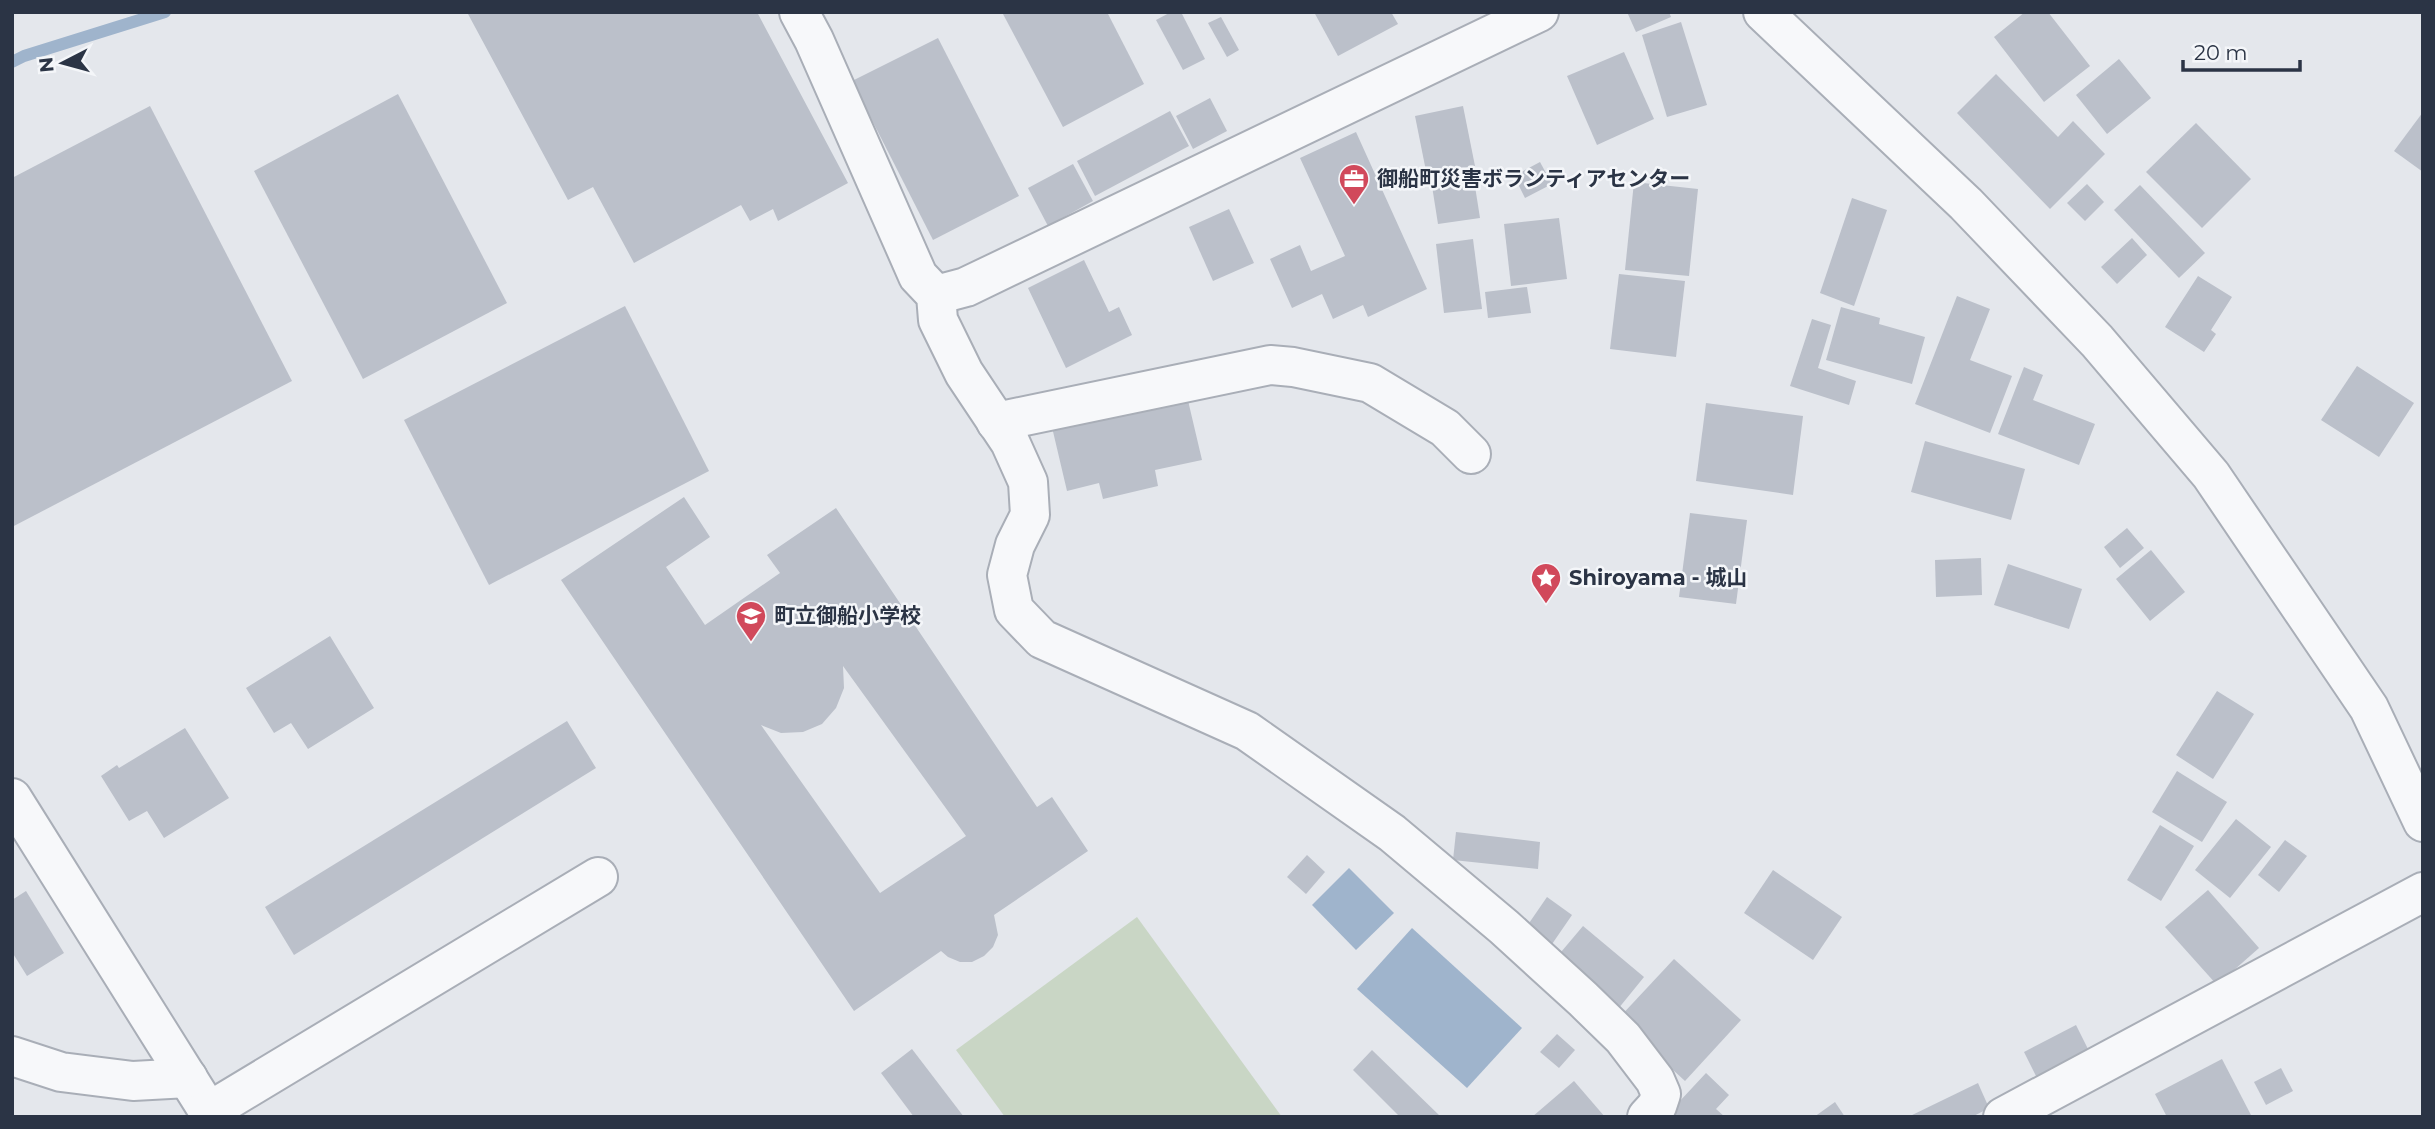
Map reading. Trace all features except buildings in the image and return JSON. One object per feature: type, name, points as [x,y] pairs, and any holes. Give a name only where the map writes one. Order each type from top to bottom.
[{"type":"street","points":[[799,12],[814,40],[918,276],[936,295],[938,320],[964,373],[1010,442],[1028,482],[1030,515],[1015,545],[1007,575],[1014,610],[1042,639],[1247,731],[1392,833],[1504,927],[1623,1038],[1655,1080],[1661,1094],[1657,1105],[1647,1117]]},
{"type":"street","points":[[936,295],[966,287],[1539,12]]},
{"type":"street","points":[[1763,12],[1966,204],[2097,341],[2211,475],[2369,708],[2423,822]]},
{"type":"street","points":[[996,422],[1270,365],[1370,383],[1445,428],[1471,454]]},
{"type":"street","points":[[12,797],[210,1114],[598,877]]},
{"type":"street","points":[[2003,1117],[2423,892]]},
{"type":"street","points":[[12,1056],[61,1072],[133,1082],[188,1078]]},
{"type":"green space","points":[[1137,917],[1282,1117],[1005,1117],[956,1050]]},
{"type":"water","points":[[1349,868],[1394,913],[1356,950],[1312,905]]},
{"type":"water","points":[[1412,928],[1522,1028],[1467,1088],[1357,989]]},
{"type":"waterway","points":[[12,62],[165,12]]},
{"type":"place","name":"御船町災害ボランティアセンター","points":[[1354,206]]},
{"type":"place","name":"Shiroyama - 城山","points":[[1546,605]]},
{"type":"place","name":"町立御船小学校","points":[[751,643]]}]
